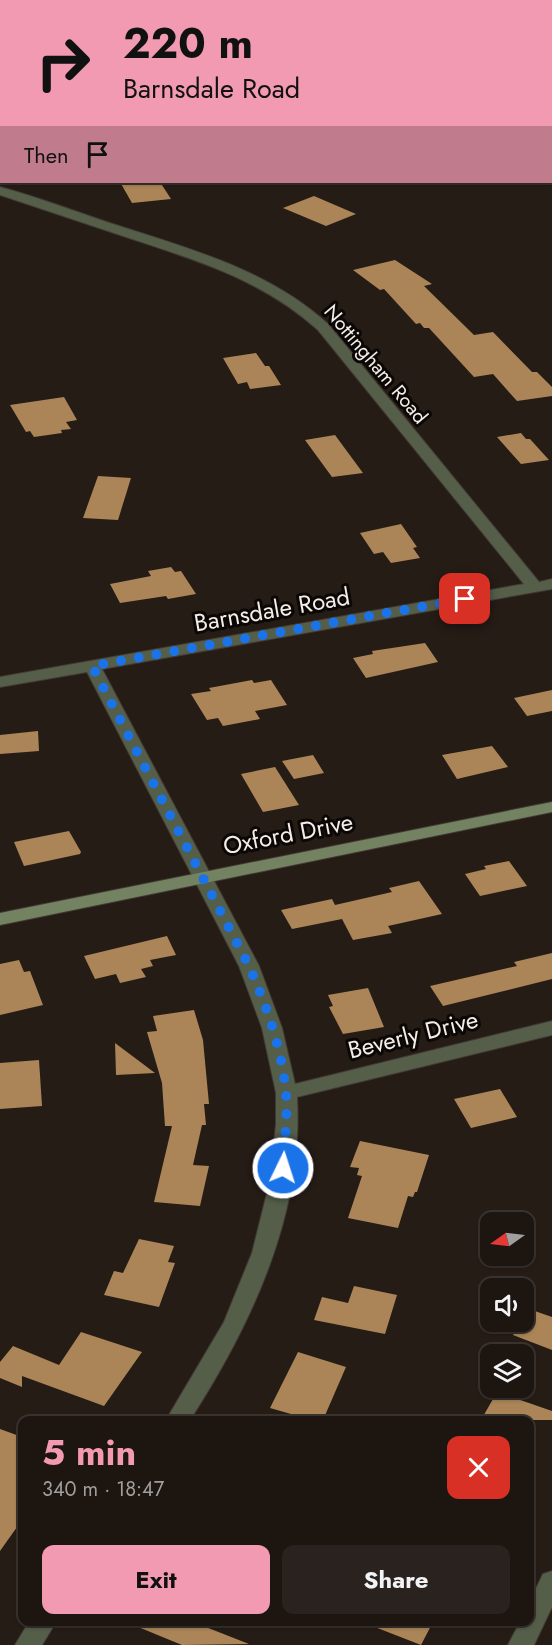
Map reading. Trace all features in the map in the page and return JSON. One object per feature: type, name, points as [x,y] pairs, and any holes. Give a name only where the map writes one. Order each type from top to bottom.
[{"type":"main road","name":"Oxford Drive","points":[[0,919],[552,807]]},
{"type":"street","name":"Nottingham Road","points":[[0,191],[218,263],[268,285],[289,298],[322,327],[535,587]]},
{"type":"street","name":"Barnsdale Road","points":[[0,682],[552,584]]},
{"type":"street","points":[[92,666],[249,966],[265,1003],[276,1038],[286,1093],[283,1168],[271,1227],[259,1269],[242,1311],[209,1375],[181,1416]]},
{"type":"street","name":"Beverly Drive","points":[[286,1093],[552,1028]]},
{"type":"street","points":[[534,1618],[552,1581]]},
{"type":"street","points":[[28,1645],[40,1626]]},
{"type":"street","points":[[521,1645],[530,1626]]},
{"type":"building","points":[[121,183],[161,183],[171,199],[132,203]]},
{"type":"building","points":[[314,196],[356,214],[326,226],[283,208]]},
{"type":"building","points":[[395,260],[432,284],[424,286],[474,335],[493,332],[532,372],[537,372],[552,387],[552,396],[517,401],[493,374],[474,377],[429,328],[424,328],[420,323],[416,324],[384,289],[380,290],[353,270]]},
{"type":"building","points":[[256,353],[265,366],[269,366],[281,385],[250,389],[247,382],[238,384],[223,358]]},
{"type":"building","points":[[64,397],[77,420],[66,422],[71,429],[61,430],[62,433],[34,437],[30,431],[26,432],[10,405]]},
{"type":"building","points":[[521,433],[526,439],[530,439],[549,460],[521,464],[497,437]]},
{"type":"building","points":[[335,435],[363,473],[332,477],[305,440]]},
{"type":"building","points":[[98,476],[131,478],[118,520],[83,518]]},
{"type":"building","points":[[401,524],[417,547],[413,548],[420,558],[391,563],[383,552],[374,554],[360,533]]},
{"type":"building","points":[[171,567],[175,572],[181,571],[196,594],[120,603],[110,584],[151,576],[148,571]]},
{"type":"building","points":[[425,643],[438,662],[366,678],[353,658],[373,654],[372,651]]},
{"type":"building","points":[[252,680],[254,683],[271,680],[287,705],[255,711],[260,719],[223,726],[218,718],[207,720],[191,694],[211,691],[209,688]]},
{"type":"building","points":[[552,690],[552,711],[527,716],[514,698]]},
{"type":"building","points":[[38,731],[39,751],[0,754],[0,735]]},
{"type":"building","points":[[492,746],[508,767],[457,779],[442,755]]},
{"type":"building","points":[[313,755],[324,773],[294,779],[282,761]]},
{"type":"building","points":[[275,767],[299,805],[263,812],[241,774]]},
{"type":"building","points":[[69,831],[80,854],[24,866],[14,842]]},
{"type":"building","points":[[509,861],[527,886],[480,896],[465,874],[486,869],[484,866]]},
{"type":"building","points":[[419,881],[442,914],[388,926],[392,933],[353,940],[342,919],[292,929],[281,910],[332,899],[335,905],[392,892],[389,888]]},
{"type":"building","points":[[167,936],[176,955],[150,960],[153,966],[141,969],[146,977],[120,983],[116,974],[95,979],[84,956]]},
{"type":"building","points":[[552,953],[552,979],[443,1006],[430,986],[517,966],[514,962]]},
{"type":"building","points":[[19,960],[24,972],[30,971],[43,1005],[0,1015],[0,964]]},
{"type":"building","points":[[368,988],[384,1027],[343,1034],[329,1007],[333,1006],[328,995]]},
{"type":"building","points":[[194,1010],[203,1040],[209,1104],[204,1104],[206,1125],[202,1125],[193,1165],[209,1166],[200,1206],[154,1202],[172,1126],[165,1126],[162,1083],[147,1032],[157,1031],[153,1016]]},
{"type":"building","points":[[115,1043],[155,1073],[116,1075]]},
{"type":"building","points":[[39,1060],[42,1106],[0,1109],[0,1063]]},
{"type":"building","points":[[500,1089],[517,1117],[471,1128],[454,1099]]},
{"type":"building","points":[[360,1141],[429,1155],[417,1192],[413,1197],[408,1196],[398,1228],[348,1218],[362,1176],[357,1175],[359,1168],[350,1167]]},
{"type":"building","points":[[139,1239],[174,1246],[168,1262],[175,1263],[159,1307],[104,1295],[114,1271],[123,1273]]},
{"type":"building","points":[[354,1286],[397,1295],[385,1334],[314,1320],[322,1297],[348,1303]]},
{"type":"building","points":[[534,1311],[552,1317],[552,1350],[513,1335],[515,1332],[534,1332]]},
{"type":"building","points":[[81,1332],[142,1352],[104,1406],[22,1376],[22,1387],[0,1378],[0,1362],[13,1346],[59,1365]]},
{"type":"building","points":[[298,1352],[346,1367],[325,1416],[298,1416],[270,1408]]},
{"type":"building","points":[[494,1398],[514,1398],[552,1411],[552,1420],[534,1420],[534,1416],[483,1416]]},
{"type":"building","points":[[0,1429],[18,1436],[18,1526],[0,1551]]},
{"type":"building","points":[[136,1626],[203,1626],[249,1644],[182,1645]]},
{"type":"building","points":[[372,1626],[431,1626],[421,1645]]},
{"type":"route","points":[[283,1168],[286,1093],[276,1038],[265,1003],[249,966],[92,666],[465,599]]}]
